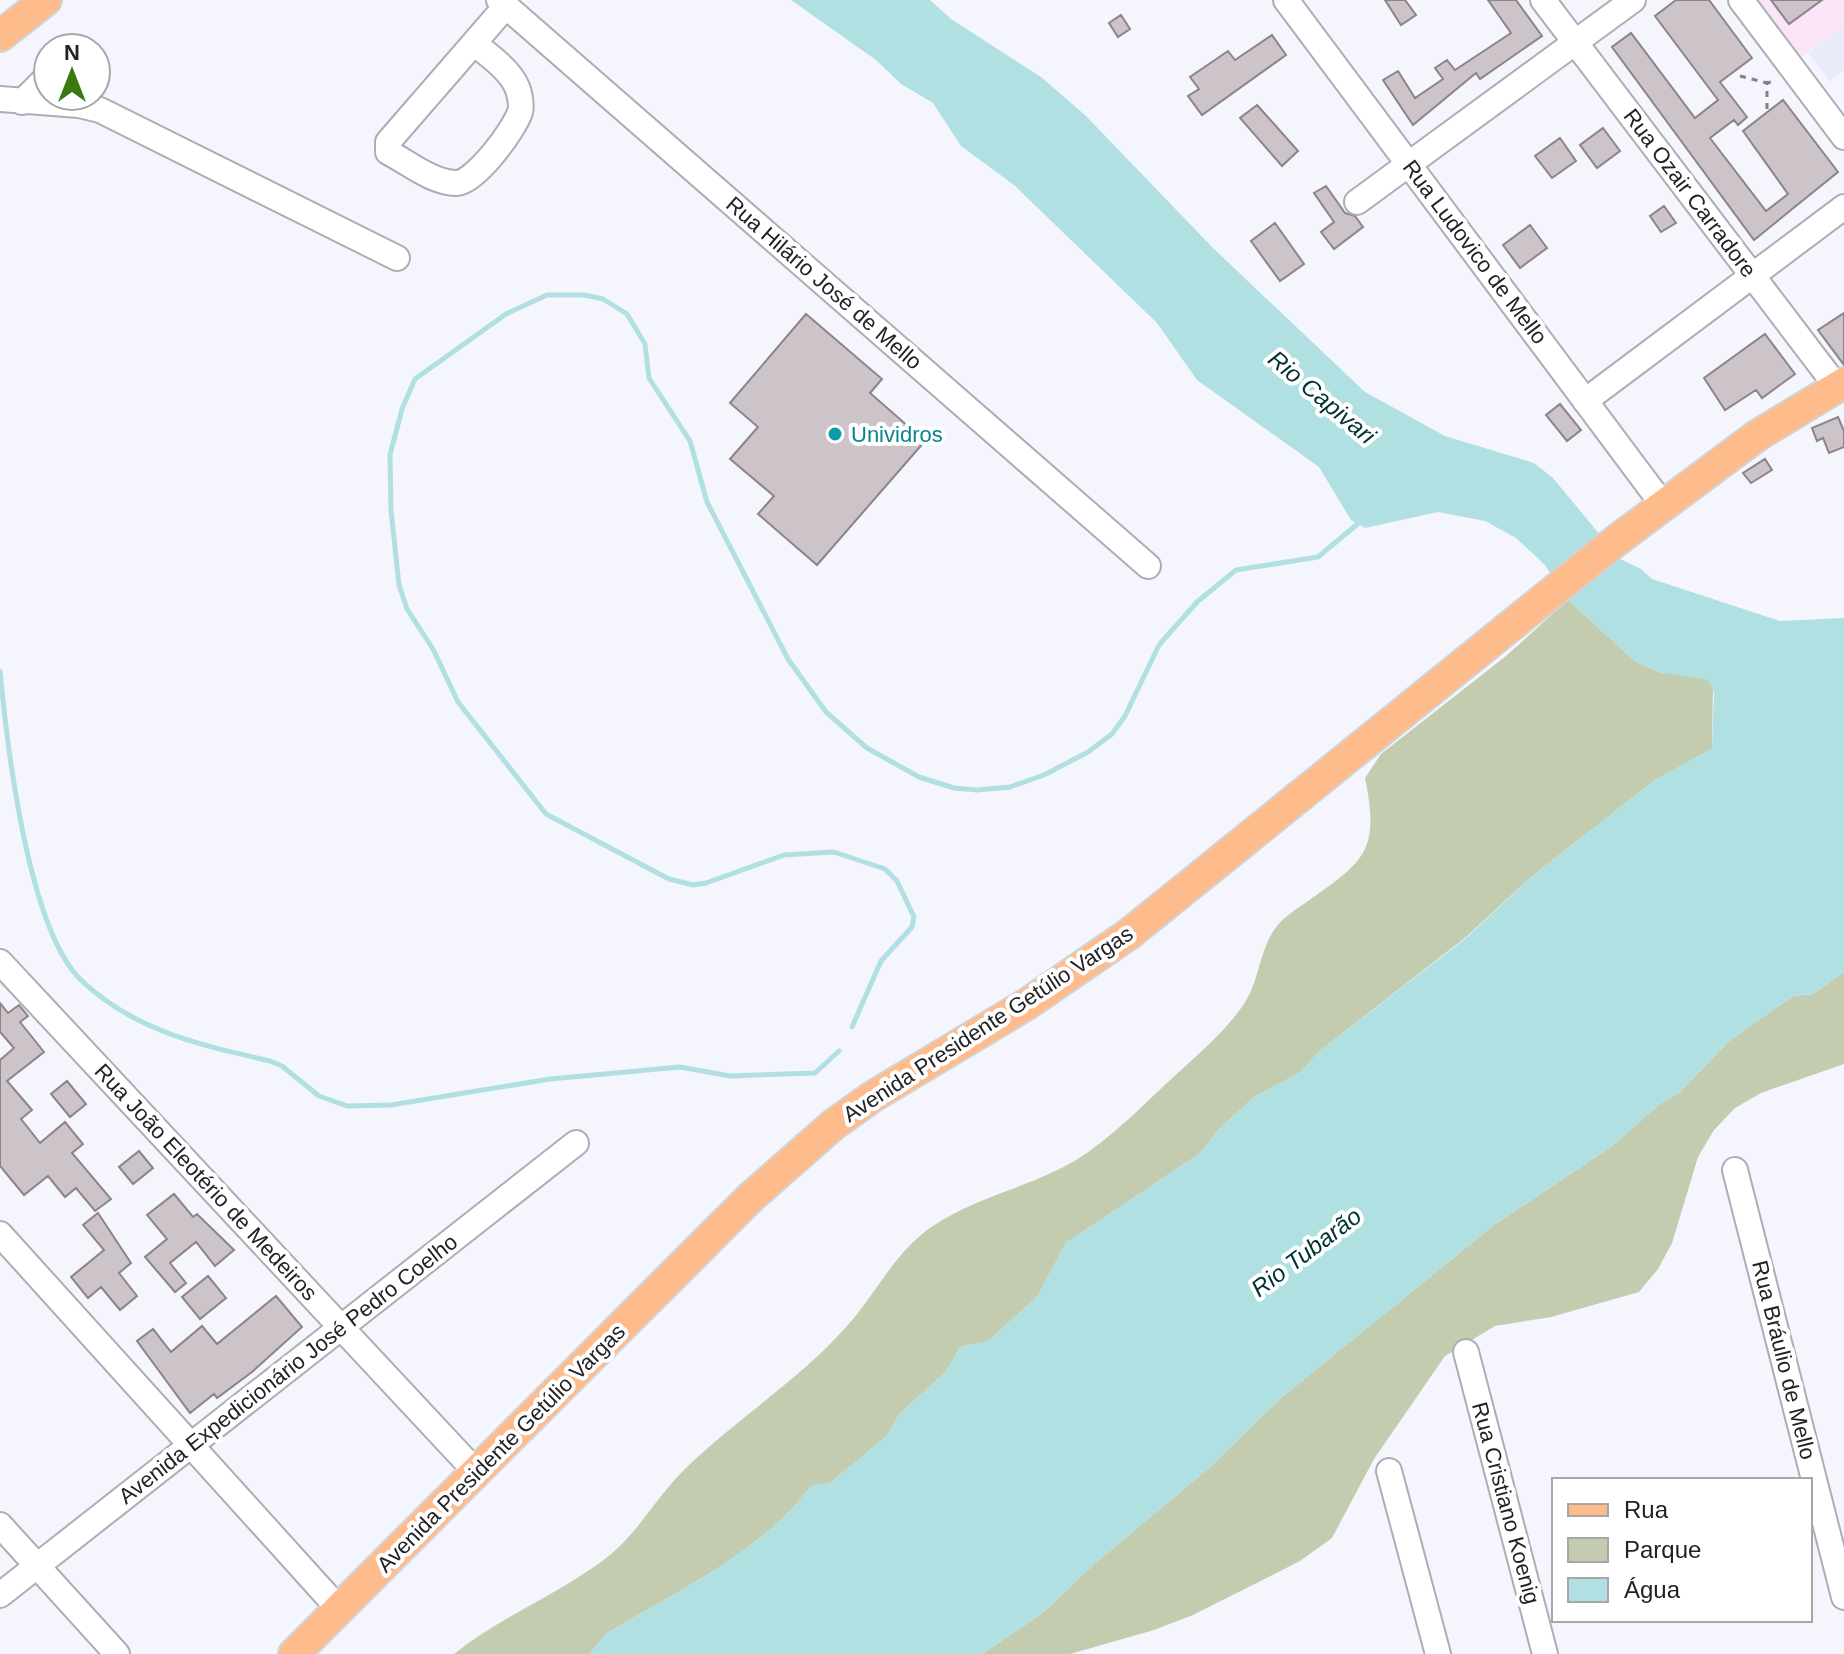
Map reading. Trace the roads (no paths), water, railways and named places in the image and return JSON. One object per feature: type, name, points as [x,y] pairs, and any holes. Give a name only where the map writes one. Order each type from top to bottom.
[{"type":"main road","points":[[0,36],[46,0]]},
{"type":"main road","name":"Avenida Presidente Getúlio Vargas","points":[[294,1654],[750,1198],[833,1125],[872,1097],[1027,1004],[1129,934],[1617,540],[1767,428],[1840,385]]},
{"type":"street","name":"Rua Ludovico de Mello","points":[[1286,0],[1663,505]]},
{"type":"street","name":"Rua Ozair Carradore","points":[[1543,0],[1752,276],[1840,385]]},
{"type":"street","points":[[1357,202],[1633,0]]},
{"type":"street","points":[[1741,0],[1844,137]]},
{"type":"street","points":[[474,43],[506,71],[518,90],[521,110],[501,143],[470,180],[456,183],[439,180],[388,152],[387,146],[474,43],[502,3]]},
{"type":"street","name":"Rua Hilário José de Mello","points":[[502,3],[1148,566]]},
{"type":"street","points":[[11,100],[32,86]]},
{"type":"street","points":[[11,100],[79,105],[100,110],[397,258]]},
{"type":"street","points":[[1585,401],[1844,207]]},
{"type":"street","name":"Rua João Eleotério de Medeiros","points":[[0,962],[477,1473]]},
{"type":"street","name":"Avenida Expedicionário José Pedro Coelho","points":[[0,1595],[576,1143]]},
{"type":"street","name":"Rua Bráulio de Mello","points":[[1735,1170],[1844,1597]]},
{"type":"street","points":[[0,1234],[339,1609]]},
{"type":"street","name":"Rua Cristiano Koenig","points":[[1466,1352],[1545,1654]]},
{"type":"street","points":[[1389,1471],[1438,1654]]},
{"type":"street","points":[[0,1525],[117,1654]]},
{"type":"water","points":[[791,0],[930,0],[951,19],[1041,77],[1085,115],[1213,248],[1365,392],[1445,436],[1534,463],[1553,478],[1620,559],[1641,569],[1652,579],[1780,621],[1844,618],[1844,972],[1813,994],[1794,996],[1728,1042],[1680,1092],[1661,1103],[1612,1146],[1494,1225],[1282,1397],[1209,1468],[1093,1565],[1044,1612],[982,1654],[590,1654],[606,1634],[743,1551],[791,1510],[811,1486],[830,1483],[886,1436],[899,1414],[946,1372],[960,1347],[988,1341],[1037,1297],[1066,1243],[1199,1154],[1220,1128],[1254,1097],[1299,1073],[1321,1050],[1466,938],[1531,877],[1655,780],[1712,748],[1714,693],[1708,680],[1659,672],[1636,662],[1568,600],[1545,565],[1516,538],[1485,521],[1438,512],[1365,528],[1351,520],[1319,467],[1197,380],[1157,323],[1014,185],[961,146],[933,103],[901,84],[876,60]]},
{"type":"waterway","points":[[852,1027],[881,961],[912,927],[914,917],[897,881],[885,869],[834,852],[784,855],[706,883],[693,885],[669,879],[546,814],[458,702],[433,649],[407,609],[399,585],[391,510],[390,455],[402,409],[415,379],[506,314],[547,295],[584,295],[603,299],[627,314],[645,344],[649,378],[690,441],[707,502],[788,659],[826,712],[867,748],[919,777],[954,788],[977,790],[1010,787],[1044,775],[1088,752],[1112,734],[1125,716],[1159,645],[1197,602],[1236,570],[1318,557],[1361,521]]},
{"type":"waterway","points":[[0,671],[23,834],[47,921],[63,955],[81,980],[123,1012],[146,1024],[194,1042],[270,1061],[282,1066],[319,1096],[347,1106],[391,1105],[550,1079],[680,1067],[730,1076],[815,1073],[839,1051]]},
{"type":"place","name":"Unividros","points":[[835,434]]},
{"type":"water label","name":"Rio Capivari","points":[[1322,397]]},
{"type":"water label","name":"Rio Tubarão","points":[[1306,1252]]}]
